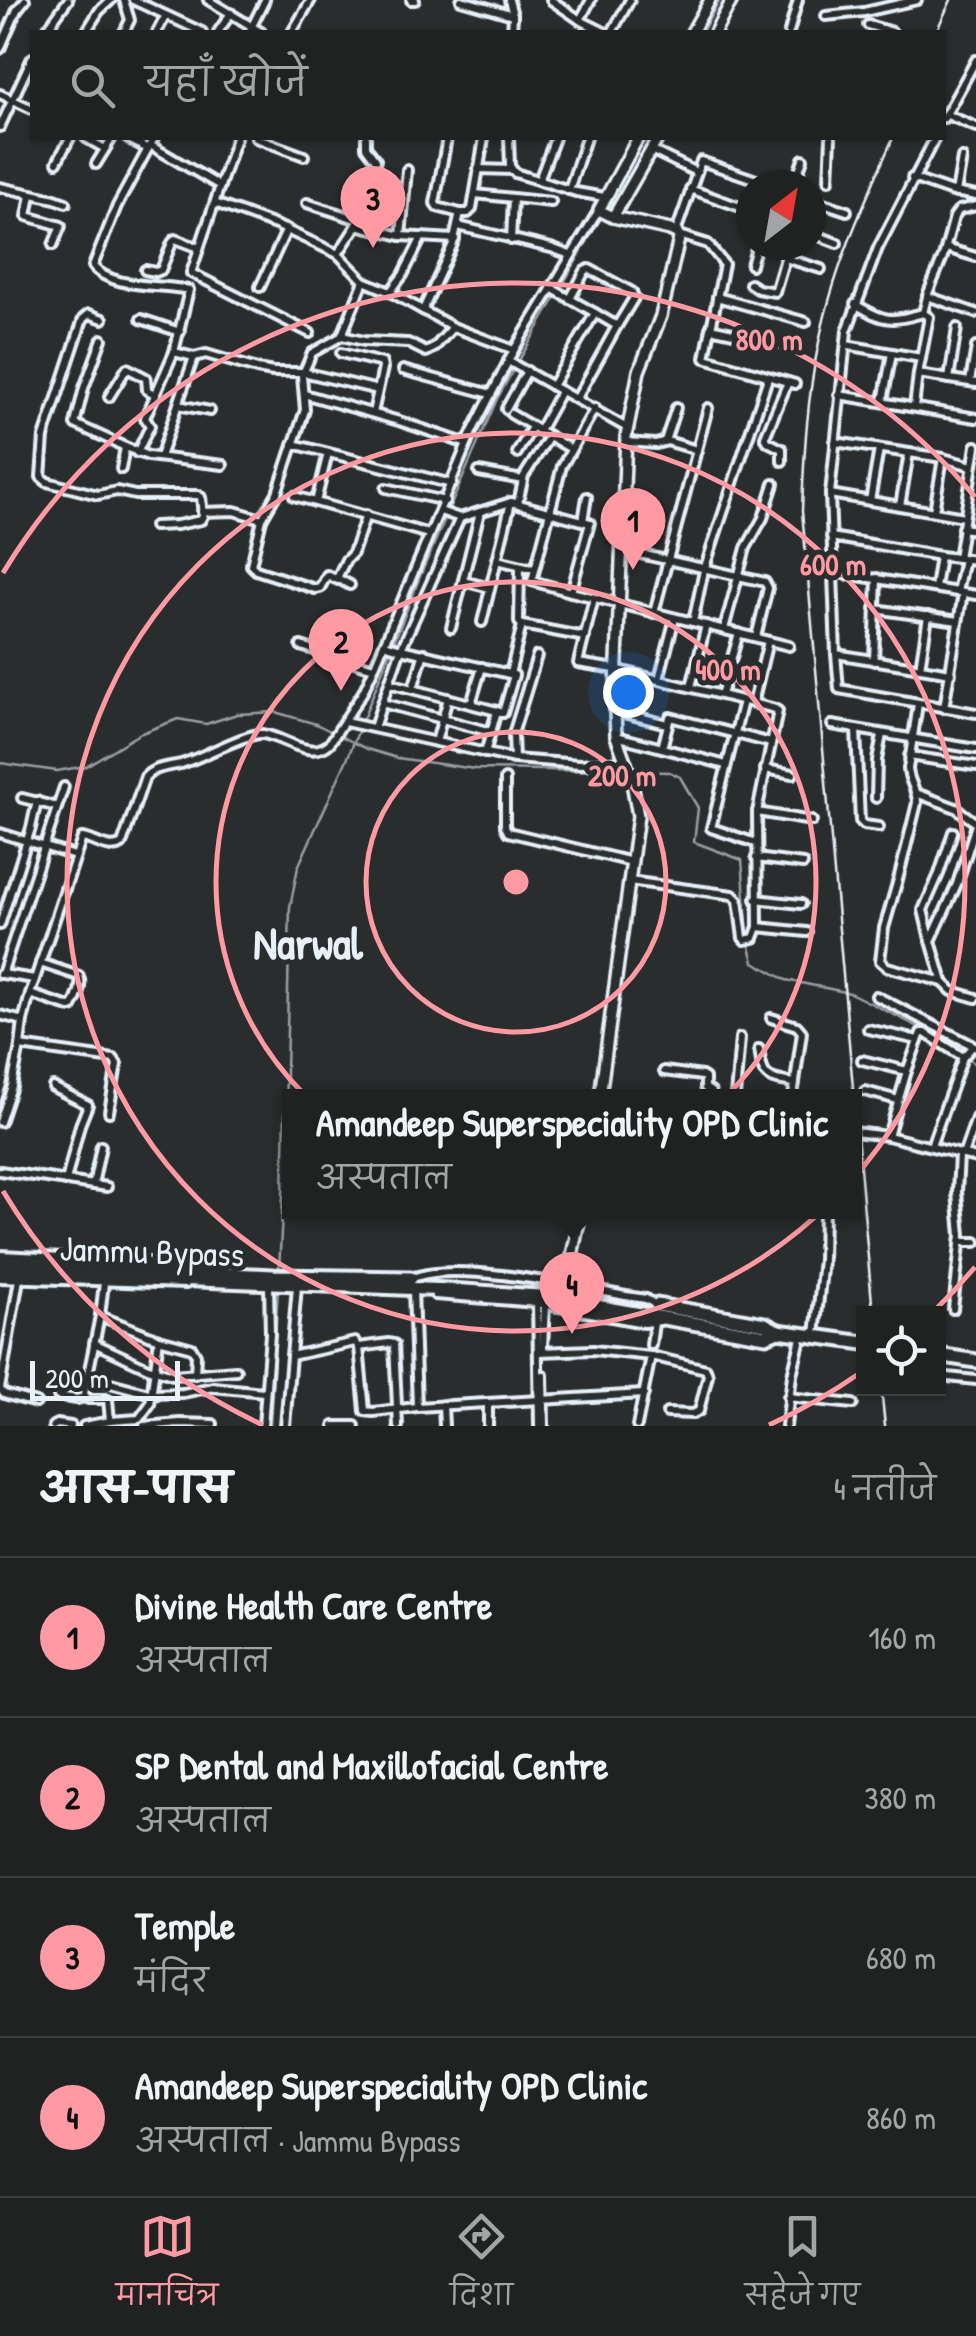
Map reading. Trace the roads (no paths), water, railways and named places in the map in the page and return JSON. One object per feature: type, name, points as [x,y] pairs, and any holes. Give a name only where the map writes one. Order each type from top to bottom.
[{"type":"highway","name":"Jammu Bypass","points":[[0,1263],[414,1286],[668,1319],[766,1336],[778,1331]]},
{"type":"highway","name":"Jammu Bypass","points":[[0,1275],[207,1277]]},
{"type":"highway","name":"Jammu Bypass","points":[[657,1305],[764,1324],[778,1331],[856,1342]]},
{"type":"highway","points":[[946,1356],[976,1361]]},
{"type":"main road","points":[[693,30],[710,0]]},
{"type":"main road","points":[[716,30],[732,0]]},
{"type":"main road","points":[[604,213],[604,197],[637,140]]},
{"type":"main road","points":[[604,213],[657,140]]},
{"type":"main road","points":[[601,1089],[638,816],[616,736],[615,711],[625,442],[641,364],[661,316],[677,251],[677,234],[604,213]]},
{"type":"main road","points":[[566,1285],[580,1219]]},
{"type":"street","points":[[0,49],[25,0]]},
{"type":"street","points":[[46,30],[68,0]]},
{"type":"street","points":[[87,30],[111,0]]},
{"type":"street","points":[[124,0],[130,20],[125,30]]},
{"type":"street","points":[[133,0],[197,30]]},
{"type":"street","points":[[213,1],[251,29],[265,0]]},
{"type":"street","points":[[293,30],[311,0]]},
{"type":"street","points":[[461,0],[513,15]]},
{"type":"street","points":[[509,0],[512,30]]},
{"type":"street","points":[[551,0],[603,30]]},
{"type":"street","points":[[580,20],[591,0]]},
{"type":"street","points":[[609,30],[630,0]]},
{"type":"street","points":[[790,30],[798,0]]},
{"type":"street","points":[[862,0],[864,12]]},
{"type":"street","points":[[826,16],[915,0]]},
{"type":"street","points":[[867,29],[874,10]]},
{"type":"street","points":[[219,30],[231,13]]},
{"type":"street","points":[[159,30],[165,17]]},
{"type":"street","points":[[946,112],[972,74],[976,60]]},
{"type":"street","points":[[0,127],[30,62]]},
{"type":"street","points":[[0,94],[30,108]]},
{"type":"street","points":[[946,116],[976,127]]},
{"type":"street","points":[[57,162],[69,140]]},
{"type":"street","points":[[89,140],[105,149]]},
{"type":"street","points":[[96,164],[111,140]]},
{"type":"street","points":[[235,140],[191,273],[310,333]]},
{"type":"street","points":[[261,140],[304,156]]},
{"type":"street","points":[[338,254],[358,222],[376,160],[366,147],[366,140]]},
{"type":"street","points":[[447,140],[436,203],[460,213],[470,212],[484,140]]},
{"type":"street","points":[[509,140],[512,170]]},
{"type":"street","points":[[540,180],[554,140]]},
{"type":"street","points":[[569,190],[585,140]]},
{"type":"street","points":[[829,180],[831,140]]},
{"type":"street","points":[[934,140],[878,248],[847,331],[830,494],[836,654],[840,689],[976,713]]},
{"type":"street","points":[[138,453],[150,426],[145,420],[174,352],[189,294],[188,290],[126,282],[103,275],[92,266],[117,206],[151,144],[220,186]]},
{"type":"street","points":[[651,150],[696,172]]},
{"type":"street","points":[[956,193],[962,158]]},
{"type":"street","points":[[800,170],[804,159]]},
{"type":"street","points":[[736,172],[704,161],[699,163],[677,234],[708,244],[724,266],[704,356],[707,360],[791,383],[765,437],[782,449],[782,461]]},
{"type":"street","points":[[478,169],[512,170],[569,190],[604,197]]},
{"type":"street","points":[[401,236],[407,170]]},
{"type":"street","points":[[912,178],[976,196]]},
{"type":"street","points":[[0,187],[66,204]]},
{"type":"street","points":[[690,189],[736,206]]},
{"type":"street","points":[[475,194],[551,202]]},
{"type":"street","points":[[31,195],[27,216],[61,226],[53,245]]},
{"type":"street","points":[[511,240],[513,199]]},
{"type":"street","points":[[306,202],[401,236],[454,239]]},
{"type":"street","points":[[215,203],[286,229],[338,254],[364,281],[457,328],[514,350]]},
{"type":"street","points":[[826,204],[847,211]]},
{"type":"street","points":[[924,313],[956,213],[976,206]]},
{"type":"street","points":[[423,310],[454,239],[460,213]]},
{"type":"street","points":[[572,449],[509,412],[517,366],[514,350],[556,291],[570,255],[604,213]]},
{"type":"street","points":[[458,226],[570,255]]},
{"type":"street","points":[[260,288],[286,229]]},
{"type":"street","points":[[390,292],[422,237]]},
{"type":"street","points":[[144,270],[161,270],[175,239],[199,248]]},
{"type":"street","points":[[826,239],[836,243]]},
{"type":"street","points":[[946,248],[976,257]]},
{"type":"street","points":[[750,265],[752,260]]},
{"type":"street","points":[[750,284],[774,293],[784,260]]},
{"type":"street","points":[[792,260],[822,269]]},
{"type":"street","points":[[570,299],[586,269],[632,292],[634,298],[576,398]]},
{"type":"street","points":[[350,584],[327,575],[320,588],[314,589],[252,567],[251,562],[262,519],[277,492],[304,410],[303,372],[316,350],[342,336],[364,281]]},
{"type":"street","points":[[556,291],[618,326]]},
{"type":"street","points":[[717,296],[806,322]]},
{"type":"street","points":[[927,296],[976,312]]},
{"type":"street","points":[[856,304],[878,318],[898,320],[924,313]]},
{"type":"street","points":[[914,407],[929,318],[924,313]]},
{"type":"street","points":[[104,319],[89,314],[82,319],[44,437],[42,478],[64,488],[98,495],[116,491],[135,495],[198,495],[202,499],[202,519],[198,522],[154,526]]},
{"type":"street","points":[[552,386],[595,314]]},
{"type":"street","points":[[141,320],[180,332]]},
{"type":"street","points":[[342,336],[408,343],[426,352],[457,328]]},
{"type":"street","points":[[710,328],[784,344]]},
{"type":"street","points":[[949,379],[957,328]]},
{"type":"street","points":[[102,339],[74,424],[138,453],[223,465]]},
{"type":"street","points":[[846,345],[921,358]]},
{"type":"street","points":[[918,374],[973,383],[976,348]]},
{"type":"street","points":[[174,352],[206,354],[272,372],[303,372],[378,390]]},
{"type":"street","points":[[341,353],[382,363],[373,414]]},
{"type":"street","points":[[883,401],[892,353]]},
{"type":"street","points":[[160,457],[194,356]]},
{"type":"street","points":[[517,366],[627,428]]},
{"type":"street","points":[[374,728],[388,683],[393,647],[430,534],[491,394],[517,366]]},
{"type":"street","points":[[109,397],[127,368],[144,376],[147,390],[156,395]]},
{"type":"street","points":[[403,370],[491,394]]},
{"type":"street","points":[[692,622],[704,570],[768,378]]},
{"type":"street","points":[[517,454],[560,390]]},
{"type":"street","points":[[304,394],[468,444]]},
{"type":"street","points":[[840,395],[976,418]]},
{"type":"street","points":[[178,405],[210,412]]},
{"type":"street","points":[[595,408],[562,466],[532,581],[790,646]]},
{"type":"street","points":[[666,441],[676,408]]},
{"type":"street","points":[[654,612],[708,408]]},
{"type":"street","points":[[482,622],[514,502],[549,437]]},
{"type":"street","points":[[625,442],[666,441],[697,450]]},
{"type":"street","points":[[835,442],[972,466]]},
{"type":"street","points":[[293,444],[452,484]]},
{"type":"street","points":[[944,708],[958,621],[962,528],[976,446]]},
{"type":"street","points":[[121,469],[126,448]]},
{"type":"street","points":[[870,501],[879,449]]},
{"type":"street","points":[[316,502],[328,453]]},
{"type":"street","points":[[900,506],[909,453]]},
{"type":"street","points":[[934,512],[943,458]]},
{"type":"street","points":[[478,472],[523,480]]},
{"type":"street","points":[[724,628],[746,548],[763,518],[774,484]]},
{"type":"street","points":[[386,488],[445,501]]},
{"type":"street","points":[[830,494],[964,517]]},
{"type":"street","points":[[294,496],[430,534]]},
{"type":"street","points":[[583,521],[588,497]]},
{"type":"street","points":[[440,511],[460,518],[514,502],[590,522],[571,592]]},
{"type":"street","points":[[202,512],[234,511],[262,519]]},
{"type":"street","points":[[451,628],[480,511]]},
{"type":"street","points":[[338,580],[346,560],[352,556],[366,515]]},
{"type":"street","points":[[0,1122],[12,1086],[30,994],[82,838],[110,847],[122,844],[145,777],[151,771],[195,760],[254,734],[311,750],[326,748],[374,668],[393,647],[460,518]]},
{"type":"street","points":[[962,528],[976,530]]},
{"type":"street","points":[[831,536],[976,560]]},
{"type":"street","points":[[620,550],[767,584],[756,637]]},
{"type":"street","points":[[935,588],[940,556]]},
{"type":"street","points":[[496,560],[535,569]]},
{"type":"street","points":[[510,674],[522,625],[520,567]]},
{"type":"street","points":[[833,572],[976,595]]},
{"type":"street","points":[[874,661],[877,578]]},
{"type":"street","points":[[463,581],[490,588]]},
{"type":"street","points":[[594,598],[578,663],[660,679],[777,710],[757,812],[756,937],[743,938],[738,900],[733,895],[629,881]]},
{"type":"street","points":[[875,609],[958,621]]},
{"type":"street","points":[[920,668],[928,616]]},
{"type":"street","points":[[660,679],[675,618]]},
{"type":"street","points":[[522,625],[584,637]]},
{"type":"street","points":[[691,687],[706,625]]},
{"type":"street","points":[[721,695],[739,632]]},
{"type":"street","points":[[753,703],[768,640]]},
{"type":"street","points":[[301,646],[374,668]]},
{"type":"street","points":[[388,683],[503,713],[514,675],[393,647]]},
{"type":"street","points":[[413,688],[424,653]]},
{"type":"street","points":[[836,654],[951,673]]},
{"type":"street","points":[[514,759],[513,734],[536,656]]},
{"type":"street","points":[[471,704],[482,667]]},
{"type":"street","points":[[436,742],[448,698]]},
{"type":"street","points":[[744,701],[711,828],[756,844]]},
{"type":"street","points":[[382,703],[491,732]]},
{"type":"street","points":[[918,704],[909,756],[909,779],[916,803],[879,958],[887,967],[943,982]]},
{"type":"street","points":[[615,711],[667,724]]},
{"type":"street","points":[[484,752],[497,712]]},
{"type":"street","points":[[662,748],[667,724],[674,716],[771,742]]},
{"type":"street","points":[[343,724],[514,759],[627,769]]},
{"type":"street","points":[[832,725],[976,749]]},
{"type":"street","points":[[856,730],[860,822],[879,827]]},
{"type":"street","points":[[876,798],[882,734]]},
{"type":"street","points":[[616,736],[726,766]]},
{"type":"street","points":[[909,756],[976,766]]},
{"type":"street","points":[[765,770],[793,774]]},
{"type":"street","points":[[505,779],[504,826],[508,832],[632,862]]},
{"type":"street","points":[[35,979],[1,974],[64,787]]},
{"type":"street","points":[[916,793],[956,808],[976,824],[957,884],[931,942]]},
{"type":"street","points":[[22,798],[57,807]]},
{"type":"street","points":[[0,924],[37,802]]},
{"type":"street","points":[[757,812],[812,821]]},
{"type":"street","points":[[0,832],[75,856]]},
{"type":"street","points":[[952,832],[923,910],[943,982],[952,991],[976,998]]},
{"type":"street","points":[[756,858],[804,864]]},
{"type":"street","points":[[756,899],[802,904]]},
{"type":"street","points":[[758,927],[807,932]]},
{"type":"street","points":[[30,994],[69,1007],[75,1001],[79,976],[40,963]]},
{"type":"street","points":[[876,996],[969,1051]]},
{"type":"street","points":[[0,1015],[23,1020]]},
{"type":"street","points":[[771,1018],[801,1029],[795,1089]]},
{"type":"street","points":[[868,1028],[918,1040]]},
{"type":"street","points":[[888,1136],[921,1034],[969,1051]]},
{"type":"street","points":[[736,1089],[740,1038]]},
{"type":"street","points":[[20,1046],[114,1059],[117,1064],[109,1112]]},
{"type":"street","points":[[759,1049],[766,1076],[795,1083]]},
{"type":"street","points":[[931,1146],[969,1051]]},
{"type":"street","points":[[862,1060],[907,1071]]},
{"type":"street","points":[[664,1072],[702,1076],[706,1089]]},
{"type":"street","points":[[53,1087],[88,1104],[66,1181]]},
{"type":"street","points":[[865,1092],[898,1100]]},
{"type":"street","points":[[953,1309],[961,1242],[957,1192],[961,1155],[976,1118]]},
{"type":"street","points":[[862,1133],[976,1158]]},
{"type":"street","points":[[94,1185],[101,1146]]},
{"type":"street","points":[[0,1171],[107,1188]]},
{"type":"street","points":[[786,1426],[788,1397],[808,1335],[823,1260],[824,1219]]},
{"type":"street","points":[[961,1242],[976,1242]]},
{"type":"street","points":[[0,1255],[168,1263],[207,1277]]},
{"type":"street","points":[[417,1407],[414,1286],[426,1272],[566,1285],[646,1299],[657,1305]]},
{"type":"street","points":[[0,1275],[178,1285],[207,1277]]},
{"type":"street","points":[[19,1279],[0,1389],[4,1394],[36,1403]]},
{"type":"street","points":[[263,1426],[271,1281]]},
{"type":"street","points":[[285,1426],[297,1282]]},
{"type":"street","points":[[84,1397],[104,1283]]},
{"type":"street","points":[[542,1426],[540,1301],[654,1323],[668,1319]]},
{"type":"street","points":[[100,1316],[194,1349],[195,1374]]},
{"type":"street","points":[[651,1345],[654,1323]]},
{"type":"street","points":[[84,1426],[141,1418],[150,1404],[159,1339]]},
{"type":"street","points":[[94,1343],[154,1370],[178,1376],[236,1370]]},
{"type":"street","points":[[291,1356],[357,1343],[365,1410],[372,1412],[644,1394]]},
{"type":"street","points":[[359,1347],[394,1344],[398,1426]]},
{"type":"street","points":[[541,1352],[593,1350],[651,1356],[704,1368],[708,1372],[700,1412],[668,1413]]},
{"type":"street","points":[[637,1426],[651,1356]]},
{"type":"street","points":[[88,1376],[150,1394],[213,1387],[264,1392]]},
{"type":"street","points":[[946,1377],[976,1380]]},
{"type":"street","points":[[58,1396],[108,1399],[112,1423]]},
{"type":"street","points":[[788,1397],[853,1404]]},
{"type":"street","points":[[488,1403],[488,1426]]},
{"type":"street","points":[[443,1405],[444,1426]]},
{"type":"street","points":[[144,1426],[213,1424]]},
{"type":"street","points":[[53,1426],[70,1426]]},
{"type":"street","points":[[334,1426],[354,1426]]},
{"type":"waterway","points":[[703,30],[720,0]]},
{"type":"waterway","points":[[605,210],[643,140]]},
{"type":"waterway","points":[[561,288],[601,217]]},
{"type":"waterway","points":[[518,362],[557,295]]},
{"type":"waterway","points":[[286,1089],[290,907],[298,867],[348,757],[421,574],[497,399],[514,369]]},
{"type":"waterway","points":[[0,763],[57,771],[86,766],[139,734],[178,719],[206,724],[237,714],[275,712],[316,724],[367,749],[397,758],[475,769],[670,772],[680,777],[698,808],[694,842],[742,860],[748,935]]},
{"type":"waterway","points":[[749,943],[754,962],[786,980],[850,993],[959,1047],[976,1066]]},
{"type":"waterway","points":[[279,1270],[282,1214]]},
{"type":"waterway","points":[[270,1426],[278,1288]]},
{"type":"railway","points":[[937,30],[951,0]]},
{"type":"railway","points":[[853,1089],[802,511],[809,405],[825,316],[850,238],[892,140]]},
{"type":"railway","points":[[862,1190],[872,1306]]},
{"type":"railway","points":[[882,1396],[885,1426]]},
{"type":"place","name":"Temple","points":[[373,248]]},
{"type":"place","name":"Divine Health Care Centre","points":[[633,570]]},
{"type":"place","name":"SP Dental and Maxillofacial Centre","points":[[341,691]]},
{"type":"place","name":"Amandeep Superspeciality OPD Clinic","points":[[572,1334]]},
{"type":"district","name":"Narwal","points":[[308,942]]}]
